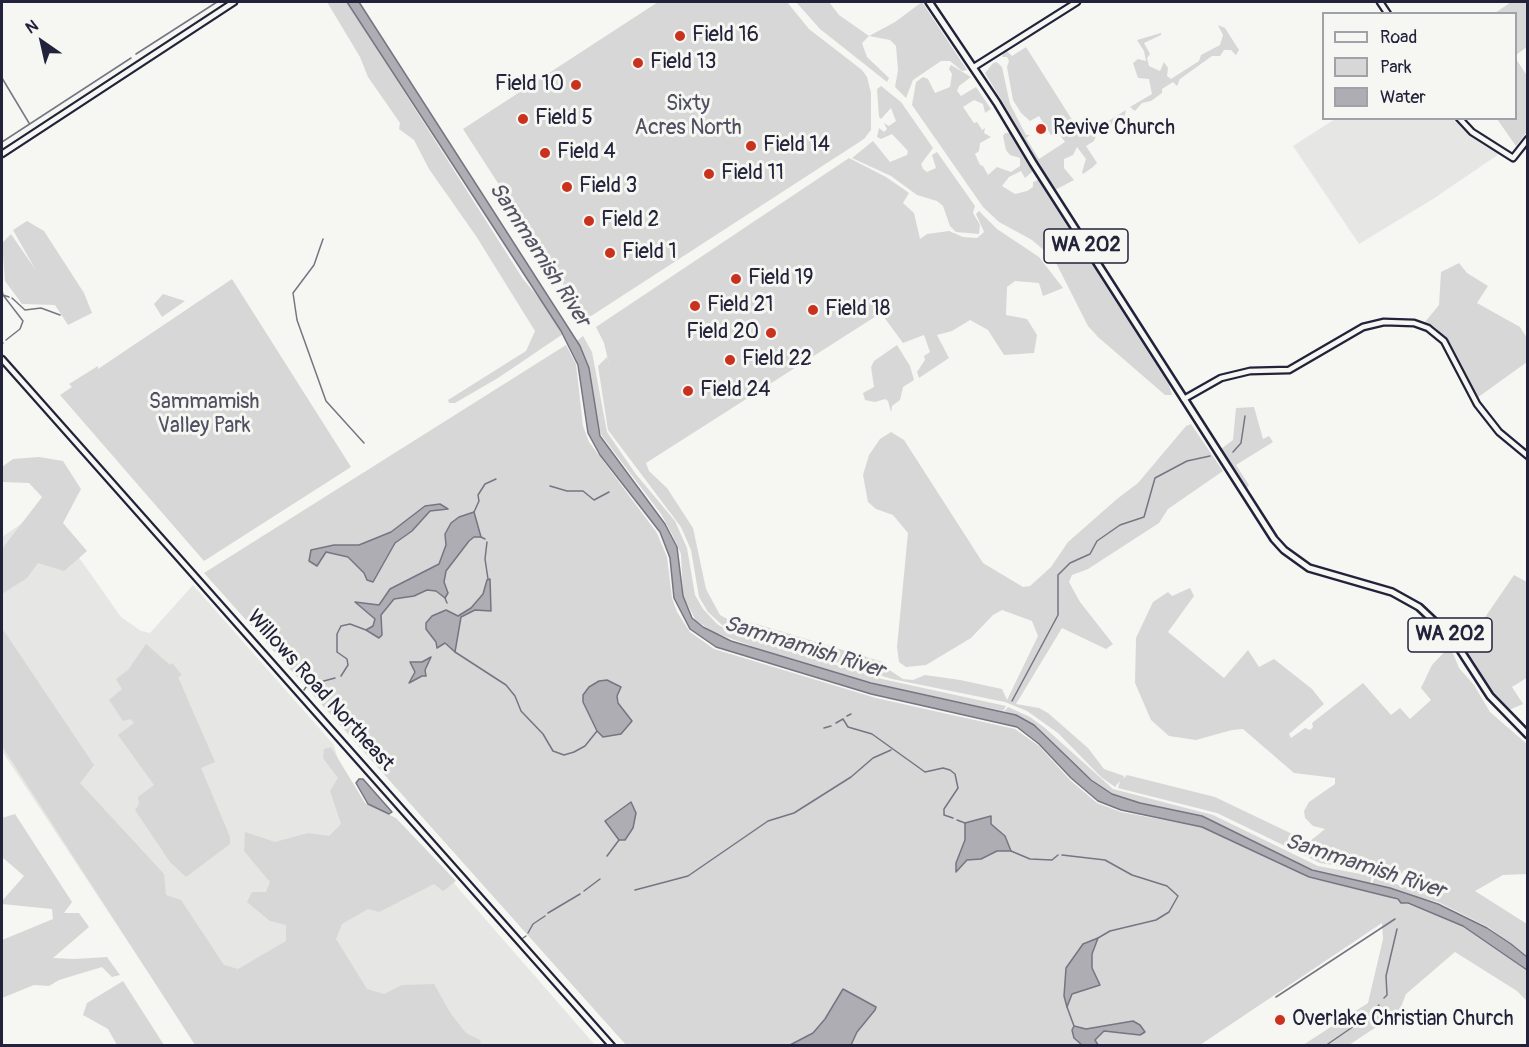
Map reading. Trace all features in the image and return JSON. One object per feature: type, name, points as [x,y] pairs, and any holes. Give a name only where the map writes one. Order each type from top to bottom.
[{"type":"main road","points":[[2,154],[234,2]]},
{"type":"main road","name":"WA 202","points":[[929,2],[974,67],[1274,539],[1284,550],[1309,568],[1392,592],[1419,607],[1453,639],[1490,696],[1527,735]]},
{"type":"main road","points":[[974,67],[1077,2]]},
{"type":"main road","points":[[1461,120],[1472,132],[1513,158],[1527,139]]},
{"type":"main road","points":[[1184,399],[1221,378],[1250,371],[1289,370],[1307,362],[1352,331],[1375,323],[1414,323],[1428,328],[1439,336],[1450,350],[1468,392],[1508,441],[1527,456]]},
{"type":"main road","name":"Willows Road Northeast","points":[[2,359],[612,1046]]},
{"type":"shaded area","points":[[1333,120],[1457,120],[1470,135],[1499,154],[1433,199],[1359,244],[1293,146]]},
{"type":"shaded area","points":[[44,508],[121,617],[141,631],[150,633],[193,585],[334,745],[357,831],[439,866],[595,1045],[196,1045],[2,751],[2,537]]},
{"type":"green space","points":[[327,2],[347,2],[523,279],[543,303],[563,334],[498,378],[455,403],[449,403],[448,400],[526,351],[535,331],[476,236],[429,169],[414,140],[399,129],[400,123],[368,77],[360,57]]},
{"type":"green space","name":"Sixty Acres North","points":[[658,2],[787,2],[809,29],[862,70],[867,77],[871,93],[871,130],[864,139],[588,318],[583,315],[463,129]]},
{"type":"green space","points":[[796,2],[829,2],[839,15],[869,36],[862,43],[867,57],[889,78],[887,82],[820,29]]},
{"type":"green space","points":[[922,2],[967,70],[962,71],[950,61],[941,61],[913,80],[906,98],[895,87],[898,70],[896,46],[890,40],[869,36],[895,22]]},
{"type":"green space","points":[[1511,2],[1527,2],[1527,47],[1517,54],[1517,12],[1496,12]]},
{"type":"green space","points":[[1218,25],[1225,28],[1239,50],[1236,55],[1231,50],[1224,50],[1220,56],[1212,56],[1180,79],[1177,86],[1173,82],[1162,89],[1162,93],[1151,101],[1142,103],[1135,111],[1130,107],[1152,94],[1149,79],[1138,78],[1133,63],[1138,59],[1146,61],[1144,51],[1137,40],[1161,33],[1144,43],[1150,54],[1147,58],[1149,66],[1160,71],[1164,62],[1168,68],[1167,76],[1171,79],[1199,61],[1201,55],[1220,45],[1223,35]]},
{"type":"green space","points":[[1026,47],[1083,137],[1126,110],[1123,122],[1119,126],[1110,125],[1098,131],[1094,141],[1086,146],[1097,163],[1093,167],[1083,174],[1086,159],[1077,147],[1073,155],[1064,159],[1064,168],[1074,180],[1055,190],[1026,146],[985,73],[993,63],[997,62],[1002,67],[1010,104],[1026,135],[1030,135],[1026,138],[1039,159],[1065,142],[1057,131],[1051,135],[1039,116],[1030,121],[1021,113],[1013,100],[1007,67],[1009,61],[1007,57],[1002,57],[1007,51],[1012,56]]},
{"type":"green space","points":[[1517,60],[1528,77],[1527,132],[1516,146],[1498,120],[1517,120]]},
{"type":"green space","points":[[951,65],[971,77],[959,86],[957,91],[961,96],[976,87],[991,109],[985,113],[983,104],[974,100],[963,107],[974,123],[977,122],[982,130],[985,128],[984,133],[991,137],[980,143],[979,151],[975,154],[980,165],[988,175],[997,167],[1011,172],[1020,166],[1020,158],[1010,155],[1006,150],[1003,136],[1005,133],[1010,133],[1033,171],[1025,178],[1021,171],[1009,177],[1002,186],[1015,194],[1027,191],[1033,187],[1033,182],[1038,180],[1169,385],[1172,395],[1165,395],[1088,326],[1054,259],[1032,240],[999,222],[983,207],[912,105],[916,82],[923,77],[928,79],[935,93],[950,87],[952,74],[949,69]]},
{"type":"green space","points":[[881,86],[901,102],[933,148],[921,164],[923,169],[927,172],[936,168],[932,155],[937,152],[975,206],[973,213],[980,225],[979,234],[956,232],[950,226],[943,206],[937,201],[917,195],[891,176],[852,158],[873,141],[890,162],[907,155],[908,151],[892,134],[881,139],[877,137],[879,128],[884,132],[887,129],[884,123],[889,126],[896,121],[891,108],[881,119],[879,117],[877,89]]},
{"type":"green space","points":[[849,158],[886,177],[909,193],[903,203],[914,213],[920,239],[927,234],[949,231],[963,237],[977,238],[984,232],[976,214],[979,211],[997,229],[1039,257],[1063,288],[1043,296],[1039,283],[1015,281],[1007,287],[1006,315],[1027,319],[1037,335],[1034,353],[1004,355],[988,330],[970,320],[952,331],[937,335],[949,358],[919,378],[917,372],[925,360],[924,356],[930,352],[924,335],[903,343],[881,313],[646,463],[649,471],[667,488],[693,528],[706,589],[720,615],[731,621],[753,623],[883,662],[882,665],[903,679],[913,680],[925,675],[960,680],[1002,689],[1007,700],[1038,636],[1032,621],[1002,610],[993,615],[971,638],[926,665],[906,667],[899,662],[897,647],[908,533],[893,515],[876,509],[868,502],[863,475],[869,455],[880,439],[891,432],[904,440],[983,563],[1023,587],[1030,586],[1051,567],[1068,542],[1138,483],[1186,426],[1191,424],[1223,471],[1168,509],[1159,523],[1088,569],[1072,575],[1069,582],[1080,602],[1113,644],[1106,649],[1062,628],[1016,704],[1039,708],[1048,713],[1088,748],[1104,769],[1124,776],[1123,779],[1127,775],[1215,797],[1309,842],[1325,829],[1313,826],[1305,818],[1304,811],[1309,802],[1335,784],[1335,778],[1294,773],[1243,729],[1196,740],[1169,736],[1151,720],[1135,683],[1136,638],[1153,602],[1168,592],[1172,596],[1190,588],[1194,596],[1168,632],[1224,678],[1248,650],[1259,667],[1274,659],[1312,689],[1324,704],[1289,734],[1291,738],[1305,728],[1310,730],[1313,727],[1312,723],[1363,683],[1391,715],[1400,708],[1410,719],[1431,700],[1421,688],[1432,665],[1450,646],[1459,668],[1474,685],[1490,712],[1527,744],[1527,874],[1503,875],[1475,891],[1527,924],[1527,956],[1488,927],[1438,902],[1372,886],[1374,878],[1410,888],[1413,875],[1404,870],[1398,879],[1371,871],[1320,863],[1217,813],[1118,788],[1120,781],[1115,787],[1101,777],[1058,733],[1027,711],[1005,702],[892,679],[752,637],[723,626],[708,612],[699,597],[691,550],[681,527],[608,430],[598,366],[607,357],[609,364],[604,343],[596,327]]},
{"type":"green space","points":[[27,221],[44,231],[84,293],[92,313],[68,325],[55,305],[22,304],[5,281],[2,243],[11,234],[35,269],[13,230]]},
{"type":"green space","points":[[1459,263],[1467,273],[1488,286],[1477,303],[1520,327],[1527,338],[1527,362],[1477,398],[1451,345],[1436,328],[1425,322],[1439,305],[1441,272]]},
{"type":"green space","name":"Sammamish Valley Park","points":[[232,279],[351,467],[204,561],[60,395],[72,387],[69,384],[98,366],[98,369]]},
{"type":"green space","points":[[163,294],[185,301],[162,317],[154,304]]},
{"type":"green space","points":[[583,336],[592,352],[607,432],[635,473],[675,521],[687,548],[695,595],[703,609],[718,625],[741,636],[882,679],[1006,706],[1003,711],[880,685],[762,650],[716,633],[696,621],[683,596],[681,554],[672,534],[661,514],[602,436],[597,424],[589,368],[577,341]]},
{"type":"green space","points":[[566,345],[576,364],[583,426],[589,442],[657,533],[667,557],[672,598],[677,612],[690,632],[714,649],[876,698],[1015,729],[1039,746],[1070,780],[1097,803],[1121,812],[1202,827],[1309,878],[1384,895],[1463,926],[1527,970],[1527,1001],[1517,991],[1455,952],[1406,994],[1399,1012],[1349,1045],[1303,1045],[1368,1003],[1383,939],[1382,923],[1200,1045],[626,1045],[204,573]]},
{"type":"green space","points":[[897,345],[910,366],[914,380],[903,387],[900,400],[892,406],[891,412],[888,401],[885,399],[875,402],[865,400],[863,393],[874,387],[871,367],[874,361]]},
{"type":"green space","points":[[1254,407],[1263,439],[1269,436],[1273,442],[1236,465],[1249,485],[1247,488],[1221,449],[1233,440],[1236,408]]},
{"type":"green space","points":[[39,457],[63,461],[81,489],[63,523],[87,551],[64,571],[38,563],[27,578],[2,594],[2,549],[42,497],[29,483],[2,482],[2,467],[13,459]]},
{"type":"green space","points":[[1514,575],[1527,582],[1528,677],[1512,687],[1523,704],[1509,710],[1488,688],[1464,648]]},
{"type":"green space","points":[[2,628],[94,765],[80,783],[164,874],[166,895],[181,900],[224,965],[238,969],[286,941],[286,925],[270,921],[247,902],[252,892],[266,892],[270,882],[244,851],[245,832],[275,842],[308,833],[329,836],[341,824],[330,791],[338,778],[323,758],[324,749],[331,747],[365,803],[396,818],[456,881],[443,891],[434,884],[379,912],[368,909],[342,924],[336,939],[367,989],[384,994],[402,985],[434,984],[451,1014],[466,1033],[480,1040],[481,1045],[195,1045],[2,746]]},
{"type":"green space","points":[[146,644],[170,665],[172,663],[182,675],[178,677],[215,762],[201,768],[230,837],[230,844],[186,877],[170,862],[135,810],[139,804],[138,797],[154,785],[118,735],[134,723],[131,719],[123,721],[109,700],[122,689],[116,679],[128,670]]},
{"type":"green space","points":[[1008,707],[1030,717],[1045,728],[1113,789],[1213,815],[1318,866],[1372,876],[1370,884],[1318,872],[1202,816],[1136,802],[1108,792],[1082,772],[1034,725],[1004,711]]},
{"type":"green space","points":[[15,814],[72,902],[64,913],[79,913],[89,927],[53,958],[107,957],[120,975],[112,977],[102,967],[59,980],[49,986],[34,985],[2,998],[2,940],[53,919],[52,909],[2,904],[2,901],[24,876],[2,857],[2,818]]},
{"type":"green space","points":[[123,981],[164,1045],[117,1045],[108,1029],[83,1015],[87,1003]]},
{"type":"water","points":[[347,2],[359,2],[580,346],[589,368],[600,436],[665,524],[677,547],[683,596],[692,618],[703,627],[731,641],[871,683],[1016,715],[1034,725],[1091,780],[1112,794],[1140,803],[1202,816],[1312,870],[1390,888],[1438,904],[1487,928],[1511,944],[1527,957],[1527,970],[1463,926],[1408,903],[1401,903],[1398,899],[1309,877],[1202,827],[1121,810],[1098,801],[1071,778],[1039,744],[1017,727],[871,694],[716,647],[690,629],[674,598],[670,558],[660,532],[600,455],[588,433],[578,365],[561,331]]},
{"type":"water","points":[[440,504],[448,509],[430,511],[412,531],[395,543],[373,582],[367,580],[364,573],[348,557],[326,552],[317,566],[309,561],[311,550],[334,545],[359,545],[391,532],[425,506]]},
{"type":"water","points":[[474,512],[481,537],[474,537],[469,541],[446,571],[444,582],[448,593],[445,598],[436,591],[427,590],[414,596],[394,599],[381,615],[382,635],[379,638],[366,630],[373,626],[375,619],[355,602],[379,605],[390,589],[439,564],[446,545],[445,534],[451,523],[459,517]]},
{"type":"water","points":[[490,579],[491,611],[475,610],[461,617],[455,652],[445,643],[437,648],[436,642],[426,629],[426,623],[432,616],[446,610],[458,616],[471,608],[483,594],[487,580]]},
{"type":"water","points":[[431,657],[425,670],[426,676],[409,683],[415,672],[410,662],[422,662]]},
{"type":"water","points":[[607,680],[621,687],[617,696],[618,703],[632,721],[621,734],[603,737],[597,731],[583,702],[583,695],[589,687],[599,681]]},
{"type":"water","points":[[359,779],[363,779],[392,812],[389,814],[368,804],[356,783]]},
{"type":"water","points":[[631,802],[636,813],[633,828],[625,840],[619,840],[605,821]]},
{"type":"water","points":[[991,816],[991,824],[1005,836],[1011,851],[997,851],[981,859],[967,860],[956,872],[956,863],[965,840],[965,823]]},
{"type":"water","points":[[1098,938],[1092,954],[1092,968],[1100,985],[1072,994],[1067,1007],[1064,996],[1066,968],[1083,944]]},
{"type":"water","points":[[843,989],[876,1007],[857,1032],[851,1045],[790,1045],[813,1033],[825,1019]]},
{"type":"water","points":[[1133,1021],[1145,1032],[1140,1035],[1104,1031],[1095,1040],[1098,1045],[1082,1045],[1074,1038],[1072,1030],[1074,1026],[1086,1029]]},
{"type":"waterway","points":[[136,54],[217,2]]},
{"type":"waterway","points":[[2,142],[131,58]]},
{"type":"waterway","points":[[2,78],[29,123]]},
{"type":"waterway","points":[[323,239],[314,265],[293,293],[297,320],[326,401],[364,443]]},
{"type":"waterway","points":[[2,290],[3,295],[9,297]]},
{"type":"waterway","points":[[3,295],[23,321],[20,329],[6,340]]},
{"type":"waterway","points":[[12,298],[25,310],[41,308],[60,315]]},
{"type":"waterway","points":[[1233,452],[1241,443],[1245,416]]},
{"type":"waterway","points":[[1012,701],[1058,615],[1058,575],[1070,563],[1090,554],[1097,541],[1120,525],[1144,517],[1155,478],[1187,461],[1210,456]]},
{"type":"waterway","points":[[474,512],[479,501],[478,495],[485,484],[496,479]]},
{"type":"waterway","points":[[550,486],[567,491],[583,491],[594,500],[609,492]]},
{"type":"waterway","points":[[481,537],[485,539]]},
{"type":"waterway","points":[[487,542],[485,559],[488,579]]},
{"type":"waterway","points":[[445,598],[447,603]]},
{"type":"waterway","points":[[341,676],[348,665],[347,659],[337,652],[337,634],[341,626],[350,624],[366,630]]},
{"type":"waterway","points":[[455,652],[506,685],[515,696],[521,711],[543,734],[553,751],[564,755],[574,752],[585,746],[597,731]]},
{"type":"waterway","points":[[309,685],[335,678]]},
{"type":"waterway","points":[[847,716],[851,714]]},
{"type":"waterway","points":[[836,723],[843,719],[848,727],[872,734],[925,772],[943,768],[955,774],[958,788],[944,809],[944,815],[953,818]]},
{"type":"waterway","points":[[824,728],[831,726]]},
{"type":"waterway","points":[[635,890],[688,876],[768,821],[794,813],[851,777],[873,758],[891,750]]},
{"type":"waterway","points":[[957,820],[965,823]]},
{"type":"waterway","points":[[607,856],[619,840]]},
{"type":"waterway","points":[[1011,851],[1030,859],[1052,860],[1058,855]]},
{"type":"waterway","points":[[1062,855],[1105,860],[1132,875],[1167,886],[1178,896],[1169,912],[1156,920],[1110,931],[1098,938]]},
{"type":"waterway","points":[[584,891],[600,879]]},
{"type":"waterway","points":[[548,913],[580,894]]},
{"type":"waterway","points":[[528,933],[533,924],[545,916]]},
{"type":"waterway","points":[[1276,997],[1395,919]]},
{"type":"waterway","points":[[1384,998],[1387,995],[1386,976],[1397,929]]},
{"type":"waterway","points":[[1325,1046],[1373,1013],[1379,1005]]},
{"type":"waterway","points":[[1067,1007],[1074,1026]]},
{"type":"place","name":"Field 16","points":[[680,36]]},
{"type":"place","name":"Field 13","points":[[638,63]]},
{"type":"place","name":"Field 10","points":[[576,85]]},
{"type":"place","name":"Field 5","points":[[523,119]]},
{"type":"place","name":"Revive Church","points":[[1041,129]]},
{"type":"place","name":"Field 14","points":[[751,146]]},
{"type":"place","name":"Field 4","points":[[545,153]]},
{"type":"place","name":"Field 11","points":[[709,174]]},
{"type":"place","name":"Field 3","points":[[567,187]]},
{"type":"place","name":"Field 2","points":[[589,221]]},
{"type":"place","name":"Field 1","points":[[610,253]]},
{"type":"place","name":"Field 19","points":[[736,279]]},
{"type":"place","name":"Field 21","points":[[695,306]]},
{"type":"place","name":"Field 18","points":[[813,310]]},
{"type":"place","name":"Field 20","points":[[771,333]]},
{"type":"place","name":"Field 22","points":[[730,360]]},
{"type":"place","name":"Field 24","points":[[688,391]]},
{"type":"place","name":"Overlake Christian Church","points":[[1280,1020]]},
{"type":"water label","name":"Sammamish River","points":[[539,255]]},
{"type":"water label","name":"Sammamish River","points":[[804,648]]},
{"type":"water label","name":"Sammamish River","points":[[1365,867]]}]
